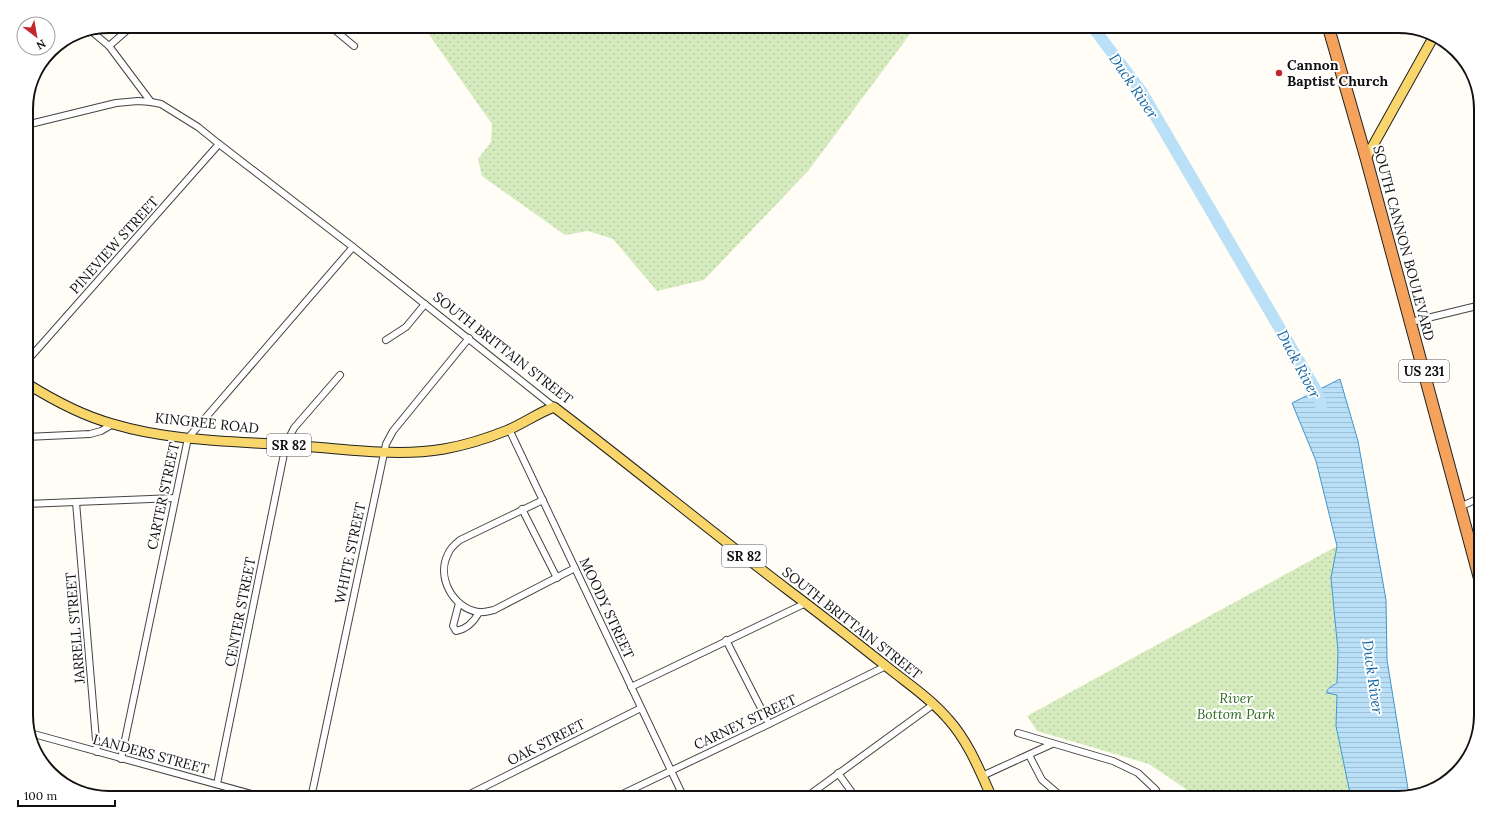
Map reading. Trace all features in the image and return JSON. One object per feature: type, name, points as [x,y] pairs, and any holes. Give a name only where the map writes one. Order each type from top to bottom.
[{"type":"highway","name":"SOUTH CANNON BOULEVARD","points":[[1330,33],[1411,322],[1474,558]]},
{"type":"main road","points":[[1366,158],[1431,41]]},
{"type":"main road","name":"KINGREE ROAD","points":[[33,387],[62,403],[113,424],[143,431],[188,438],[384,452],[419,452],[444,449],[482,440],[509,429],[554,407]]},
{"type":"main road","name":"SOUTH BRITTAIN STREET","points":[[554,407],[934,704]]},
{"type":"main road","name":"SR 82","points":[[934,704],[949,719],[960,735],[989,791]]},
{"type":"street","points":[[109,46],[124,33]]},
{"type":"street","points":[[338,33],[354,46]]},
{"type":"street","points":[[95,34],[109,46],[152,102]]},
{"type":"street","name":"SOUTH BRITTAIN STREET","points":[[33,123],[116,103],[138,100],[161,104],[198,126],[219,144],[469,338],[554,407]]},
{"type":"street","name":"PINEVIEW STREET","points":[[33,354],[219,144]]},
{"type":"street","name":"CARTER STREET","points":[[121,759],[188,438],[353,247]]},
{"type":"street","points":[[386,340],[406,327],[425,304]]},
{"type":"street","points":[[1411,322],[1474,307]]},
{"type":"street","name":"WHITE STREET","points":[[312,791],[386,444],[393,431],[469,338]]},
{"type":"street","name":"CENTER STREET","points":[[217,784],[286,444],[294,428],[340,375]]},
{"type":"street","points":[[33,437],[90,434],[101,431],[113,424]]},
{"type":"street","name":"MOODY STREET","points":[[509,429],[680,791]]},
{"type":"street","points":[[33,504],[175,498]]},
{"type":"street","points":[[543,500],[460,540],[448,553],[444,570],[448,588],[459,603],[464,607],[479,612],[494,610],[575,568]]},
{"type":"street","points":[[1460,507],[1474,500]]},
{"type":"street","name":"JARRELL STREET","points":[[76,502],[97,752]]},
{"type":"street","points":[[522,509],[557,578]]},
{"type":"street","points":[[459,603],[453,626],[456,631],[471,624],[479,612]]},
{"type":"street","points":[[631,687],[726,640],[806,603]]},
{"type":"street","points":[[726,640],[769,724]]},
{"type":"street","name":"CARNEY STREET","points":[[628,791],[886,666]]},
{"type":"street","points":[[814,791],[934,704]]},
{"type":"street","name":"OAK STREET","points":[[476,791],[641,708]]},
{"type":"street","points":[[1018,733],[1052,744],[1113,760],[1138,773],[1156,791]]},
{"type":"street","name":"LANDERS STREET","points":[[35,735],[242,791]]},
{"type":"street","points":[[982,776],[1029,756],[1052,744]]},
{"type":"street","points":[[1029,756],[1042,780],[1055,791]]},
{"type":"street","points":[[838,773],[851,791]]},
{"type":"green space","points":[[428,33],[911,33],[808,171],[704,280],[657,291],[613,239],[588,231],[565,235],[482,176],[478,159],[491,142],[492,124]]},
{"type":"green space","name":"River Bottom Park","points":[[1337,546],[1331,578],[1338,651],[1337,683],[1327,689],[1327,693],[1337,694],[1336,726],[1350,791],[1189,791],[1149,764],[1037,731],[1027,716]]},
{"type":"water","points":[[1340,379],[1358,441],[1386,600],[1387,660],[1408,790],[1350,791],[1336,726],[1337,695],[1327,693],[1329,688],[1337,683],[1338,651],[1331,578],[1337,546],[1316,461],[1292,403]]},
{"type":"waterway","name":"Duck River","points":[[1097,33],[1141,91],[1317,392],[1321,406]]},
{"type":"place","name":"Cannon Baptist Church","points":[[1279,73]]}]
